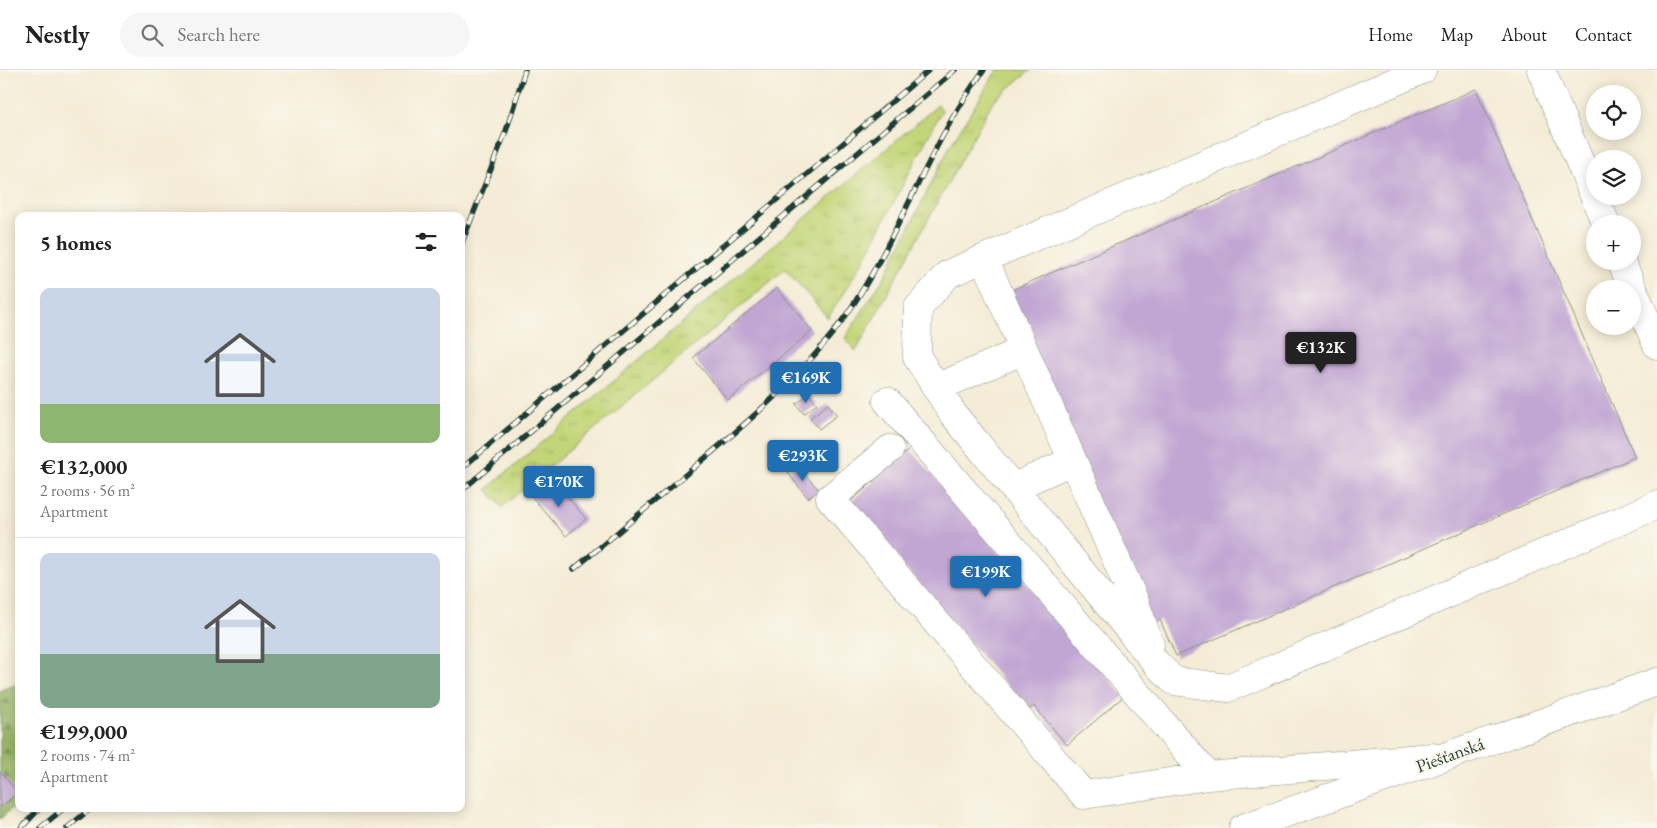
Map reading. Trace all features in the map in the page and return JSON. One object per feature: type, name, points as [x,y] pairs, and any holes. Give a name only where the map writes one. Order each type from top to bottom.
[{"type":"main road","points":[[1422,70],[948,274],[918,308],[917,358],[953,414],[1156,663],[1174,681],[1228,688],[1657,505]]},
{"type":"main road","points":[[1541,70],[1602,215]]},
{"type":"main road","points":[[984,259],[1134,600],[1156,663]]},
{"type":"main road","points":[[1626,270],[1657,345]]},
{"type":"main road","points":[[936,388],[1024,350]]},
{"type":"main road","points":[[887,401],[1208,776]]},
{"type":"main road","points":[[890,449],[830,498],[1084,795],[1208,776],[1448,755]]},
{"type":"main road","points":[[1014,488],[1072,461]]},
{"type":"main road","name":"Piešťanská","points":[[1243,828],[1657,682]]},
{"type":"green space","points":[[997,70],[1031,70],[993,101],[856,351],[845,338],[885,276],[950,146]]},
{"type":"green space","points":[[938,105],[942,110],[862,263],[828,318],[785,269],[502,507],[487,489]]},
{"type":"green space","points":[[15,685],[15,806],[0,819],[0,690]]},
{"type":"building","points":[[1476,89],[1635,457],[1176,656],[1160,620],[1150,624],[1007,292]]},
{"type":"building","points":[[777,288],[812,331],[728,400],[693,358]]},
{"type":"building","points":[[809,394],[817,404],[804,414],[796,404]]},
{"type":"building","points":[[828,404],[837,415],[819,429],[810,418]]},
{"type":"building","points":[[910,449],[1124,696],[1067,745],[1034,706],[1028,710],[849,503]]},
{"type":"building","points":[[797,465],[819,490],[808,498],[788,473]]},
{"type":"building","points":[[553,479],[586,519],[566,536],[532,497]]},
{"type":"building","points":[[0,771],[15,789],[15,796],[0,808]]},
{"type":"railway","points":[[465,235],[506,131],[525,70]]},
{"type":"railway","points":[[465,466],[929,70]]},
{"type":"railway","points":[[465,488],[955,70]]},
{"type":"railway","points":[[574,569],[759,412],[796,375],[831,335],[866,284],[946,129],[984,70]]},
{"type":"railway","points":[[21,828],[36,812]]},
{"type":"railway","points":[[40,828],[59,812]]},
{"type":"railway","points":[[67,828],[86,812]]}]
